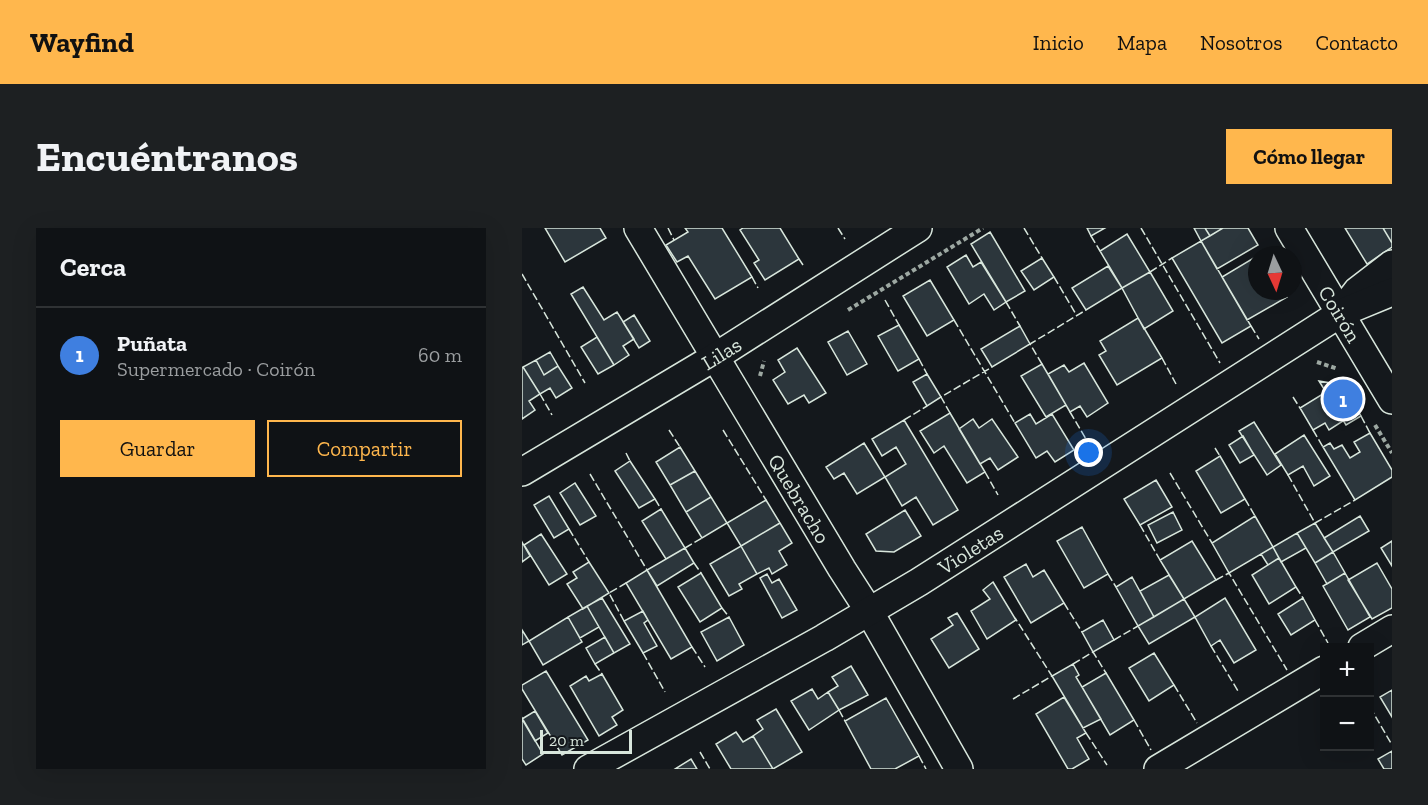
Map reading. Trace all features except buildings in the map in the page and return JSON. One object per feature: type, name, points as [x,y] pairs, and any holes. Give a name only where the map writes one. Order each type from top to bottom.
[{"type":"street","name":"Quebracho","points":[[638,228],[869,612],[959,769]]},
{"type":"street","name":"Lilas","points":[[522,472],[715,357],[918,228]]},
{"type":"street","name":"Coirón","points":[[1289,228],[1392,400]]},
{"type":"street","name":"Violetas","points":[[1341,313],[1357,291],[1392,264]]},
{"type":"street","name":"Violetas","points":[[588,769],[869,612],[1341,313],[1392,292]]},
{"type":"street","points":[[1370,643],[1392,629]]},
{"type":"street","points":[[1158,769],[1320,672]]},
{"type":"path","points":[[845,312],[983,228]]},
{"type":"path","points":[[759,379],[764,361],[770,357]]},
{"type":"path","points":[[1309,365],[1315,361],[1343,371]]},
{"type":"fence","points":[[668,228],[674,240]]},
{"type":"fence","points":[[838,228],[845,239]]},
{"type":"fence","points":[[1024,228],[1042,258]]},
{"type":"fence","points":[[1141,228],[1220,363]]},
{"type":"fence","points":[[1091,236],[1100,251]]},
{"type":"fence","points":[[1150,272],[1172,258]]},
{"type":"fence","points":[[799,259],[803,265]]},
{"type":"fence","points":[[522,274],[585,383]]},
{"type":"fence","points":[[752,277],[758,288]]},
{"type":"fence","points":[[1054,277],[1077,316]]},
{"type":"fence","points":[[885,300],[899,325]]},
{"type":"fence","points":[[1006,302],[1020,326]]},
{"type":"fence","points":[[1042,364],[1030,344],[1086,310]]},
{"type":"fence","points":[[954,320],[1015,423]]},
{"type":"fence","points":[[1251,326],[1259,339]]},
{"type":"fence","points":[[1162,358],[1176,384]]},
{"type":"fence","points":[[919,359],[927,374]]},
{"type":"fence","points":[[950,413],[941,397],[992,367]]},
{"type":"fence","points":[[540,394],[552,415]]},
{"type":"fence","points":[[1293,397],[1300,408]]},
{"type":"fence","points":[[904,420],[927,406]]},
{"type":"fence","points":[[1070,412],[1086,439]]},
{"type":"fence","points":[[1361,416],[1370,433]]},
{"type":"fence","points":[[669,430],[680,447]]},
{"type":"fence","points":[[723,430],[766,500]]},
{"type":"fence","points":[[1313,430],[1323,447]]},
{"type":"fence","points":[[1215,448],[1220,456]]},
{"type":"fence","points":[[626,453],[630,461]]},
{"type":"fence","points":[[985,472],[998,495]]},
{"type":"fence","points":[[1170,473],[1212,543]]},
{"type":"fence","points":[[590,474],[647,570]]},
{"type":"fence","points":[[1288,475],[1315,523],[1355,500]]},
{"type":"fence","points":[[655,499],[661,509]]},
{"type":"fence","points":[[1245,499],[1255,516]]},
{"type":"fence","points":[[1140,525],[1160,560]]},
{"type":"fence","points":[[569,529],[589,562]]},
{"type":"fence","points":[[685,548],[702,538]]},
{"type":"fence","points":[[694,563],[701,573]]},
{"type":"fence","points":[[1216,580],[1229,573],[1287,670]]},
{"type":"fence","points":[[1108,574],[1116,587]]},
{"type":"fence","points":[[624,621],[609,593],[626,583]]},
{"type":"fence","points":[[1296,587],[1303,598]]},
{"type":"fence","points":[[1064,603],[1082,632]]},
{"type":"fence","points":[[722,608],[729,617]]},
{"type":"fence","points":[[1013,699],[1052,676],[1015,618]]},
{"type":"fence","points":[[1315,620],[1328,643]]},
{"type":"fence","points":[[1114,640],[1138,626]]},
{"type":"fence","points":[[1211,646],[1238,691]]},
{"type":"fence","points":[[692,647],[705,667]]},
{"type":"fence","points":[[1073,664],[1093,652],[1106,673]]},
{"type":"fence","points":[[643,653],[665,692]]},
{"type":"fence","points":[[595,664],[602,674]]},
{"type":"fence","points":[[1174,685],[1197,723]]},
{"type":"fence","points":[[839,710],[845,721]]},
{"type":"fence","points":[[1374,714],[1392,745]]},
{"type":"fence","points":[[1134,720],[1151,750]]},
{"type":"fence","points":[[1086,733],[1107,765]]},
{"type":"fence","points":[[700,752],[710,769]]},
{"type":"fence","points":[[919,756],[926,769]]},
{"type":"place","name":"Puñata","points":[[1343,399]]}]
